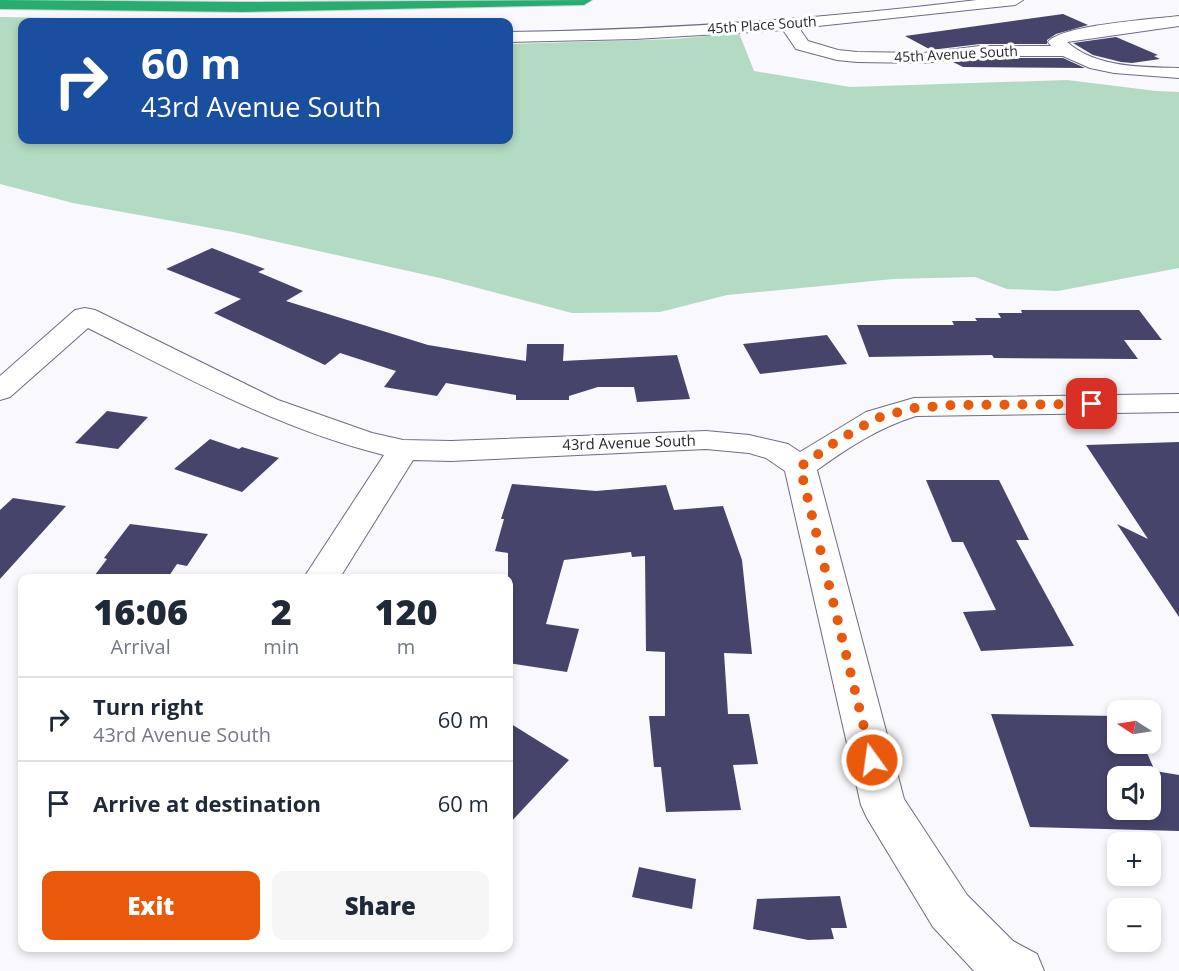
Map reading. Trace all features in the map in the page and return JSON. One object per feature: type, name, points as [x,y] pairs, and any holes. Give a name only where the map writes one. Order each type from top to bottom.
[{"type":"highway","points":[[0,4],[242,8],[584,0]]},
{"type":"street","name":"45th Place South","points":[[513,37],[787,24],[1014,0]]},
{"type":"street","points":[[1067,51],[1058,42],[1065,36],[1179,21]]},
{"type":"street","name":"45th Avenue South","points":[[787,24],[802,45],[837,55],[924,58],[981,51],[1067,51],[1093,63],[1111,68],[1179,74]]},
{"type":"street","name":"43rd Avenue South","points":[[0,391],[86,316],[267,406],[362,440],[403,450],[451,451],[706,440],[749,444],[777,451],[800,467]]},
{"type":"street","points":[[1007,964],[950,911],[883,805],[800,467],[837,441],[877,418],[914,408],[955,405],[1179,403]]},
{"type":"street","points":[[324,574],[403,450]]},
{"type":"green space","points":[[0,17],[58,18],[18,18],[18,144],[513,144],[513,44],[675,39],[739,33],[754,71],[850,87],[1067,80],[1179,92],[1179,268],[1058,291],[1007,289],[975,277],[893,279],[727,295],[660,312],[572,313],[440,278],[233,232],[73,203],[0,184]]},
{"type":"building","points":[[1063,14],[1088,25],[1056,34],[1047,40],[1047,44],[980,44],[931,50],[905,36]]},
{"type":"building","points":[[1116,37],[1158,55],[1154,56],[1160,59],[1132,63],[1121,62],[1093,55],[1073,43]]},
{"type":"building","points":[[980,58],[1063,58],[1085,68],[963,67],[953,62]]},
{"type":"building","points":[[212,248],[265,269],[258,272],[303,291],[286,301],[428,345],[526,361],[527,344],[564,344],[563,361],[677,355],[690,399],[637,402],[634,387],[598,387],[569,396],[569,400],[516,400],[516,395],[446,383],[437,396],[384,387],[396,371],[340,353],[325,365],[214,313],[241,299],[166,269]]},
{"type":"building","points":[[1021,310],[1139,310],[1162,340],[1124,340],[1138,359],[994,358],[992,355],[869,357],[857,325],[954,325],[952,321],[1001,318],[998,313],[1022,313]]},
{"type":"building","points":[[827,335],[847,364],[760,374],[743,344]]},
{"type":"building","points":[[107,411],[148,417],[118,449],[75,443]]},
{"type":"building","points":[[210,439],[239,449],[242,447],[279,458],[242,492],[174,469]]},
{"type":"building","points":[[1179,442],[1179,617],[1117,524],[1148,539],[1086,445]]},
{"type":"building","points":[[926,480],[999,480],[1029,540],[1016,540],[1074,646],[981,651],[963,612],[996,610],[963,542],[952,542]]},
{"type":"building","points":[[512,484],[596,491],[666,485],[674,510],[723,506],[742,560],[752,654],[724,653],[728,714],[749,714],[758,764],[733,765],[741,810],[666,812],[661,767],[654,767],[649,716],[665,716],[665,652],[646,651],[645,556],[632,557],[631,552],[564,560],[546,624],[579,629],[567,672],[513,664],[513,574],[508,574],[508,553],[495,551],[504,519],[501,519]]},
{"type":"building","points":[[13,498],[66,506],[0,579],[0,510]]},
{"type":"building","points":[[130,524],[208,534],[187,566],[177,564],[170,574],[96,574],[107,559],[104,558]]},
{"type":"building","points":[[991,714],[1107,716],[1107,754],[1147,754],[1153,766],[1107,766],[1107,820],[1161,820],[1161,772],[1179,775],[1179,831],[1030,827]]},
{"type":"building","points":[[513,725],[569,760],[513,820]]},
{"type":"building","points":[[639,867],[696,879],[692,909],[632,897]]},
{"type":"building","points":[[840,896],[847,928],[831,928],[834,939],[808,940],[753,929],[757,899]]},
{"type":"route","points":[[872,760],[800,467],[837,441],[877,418],[914,408],[955,405],[1092,404]]}]
